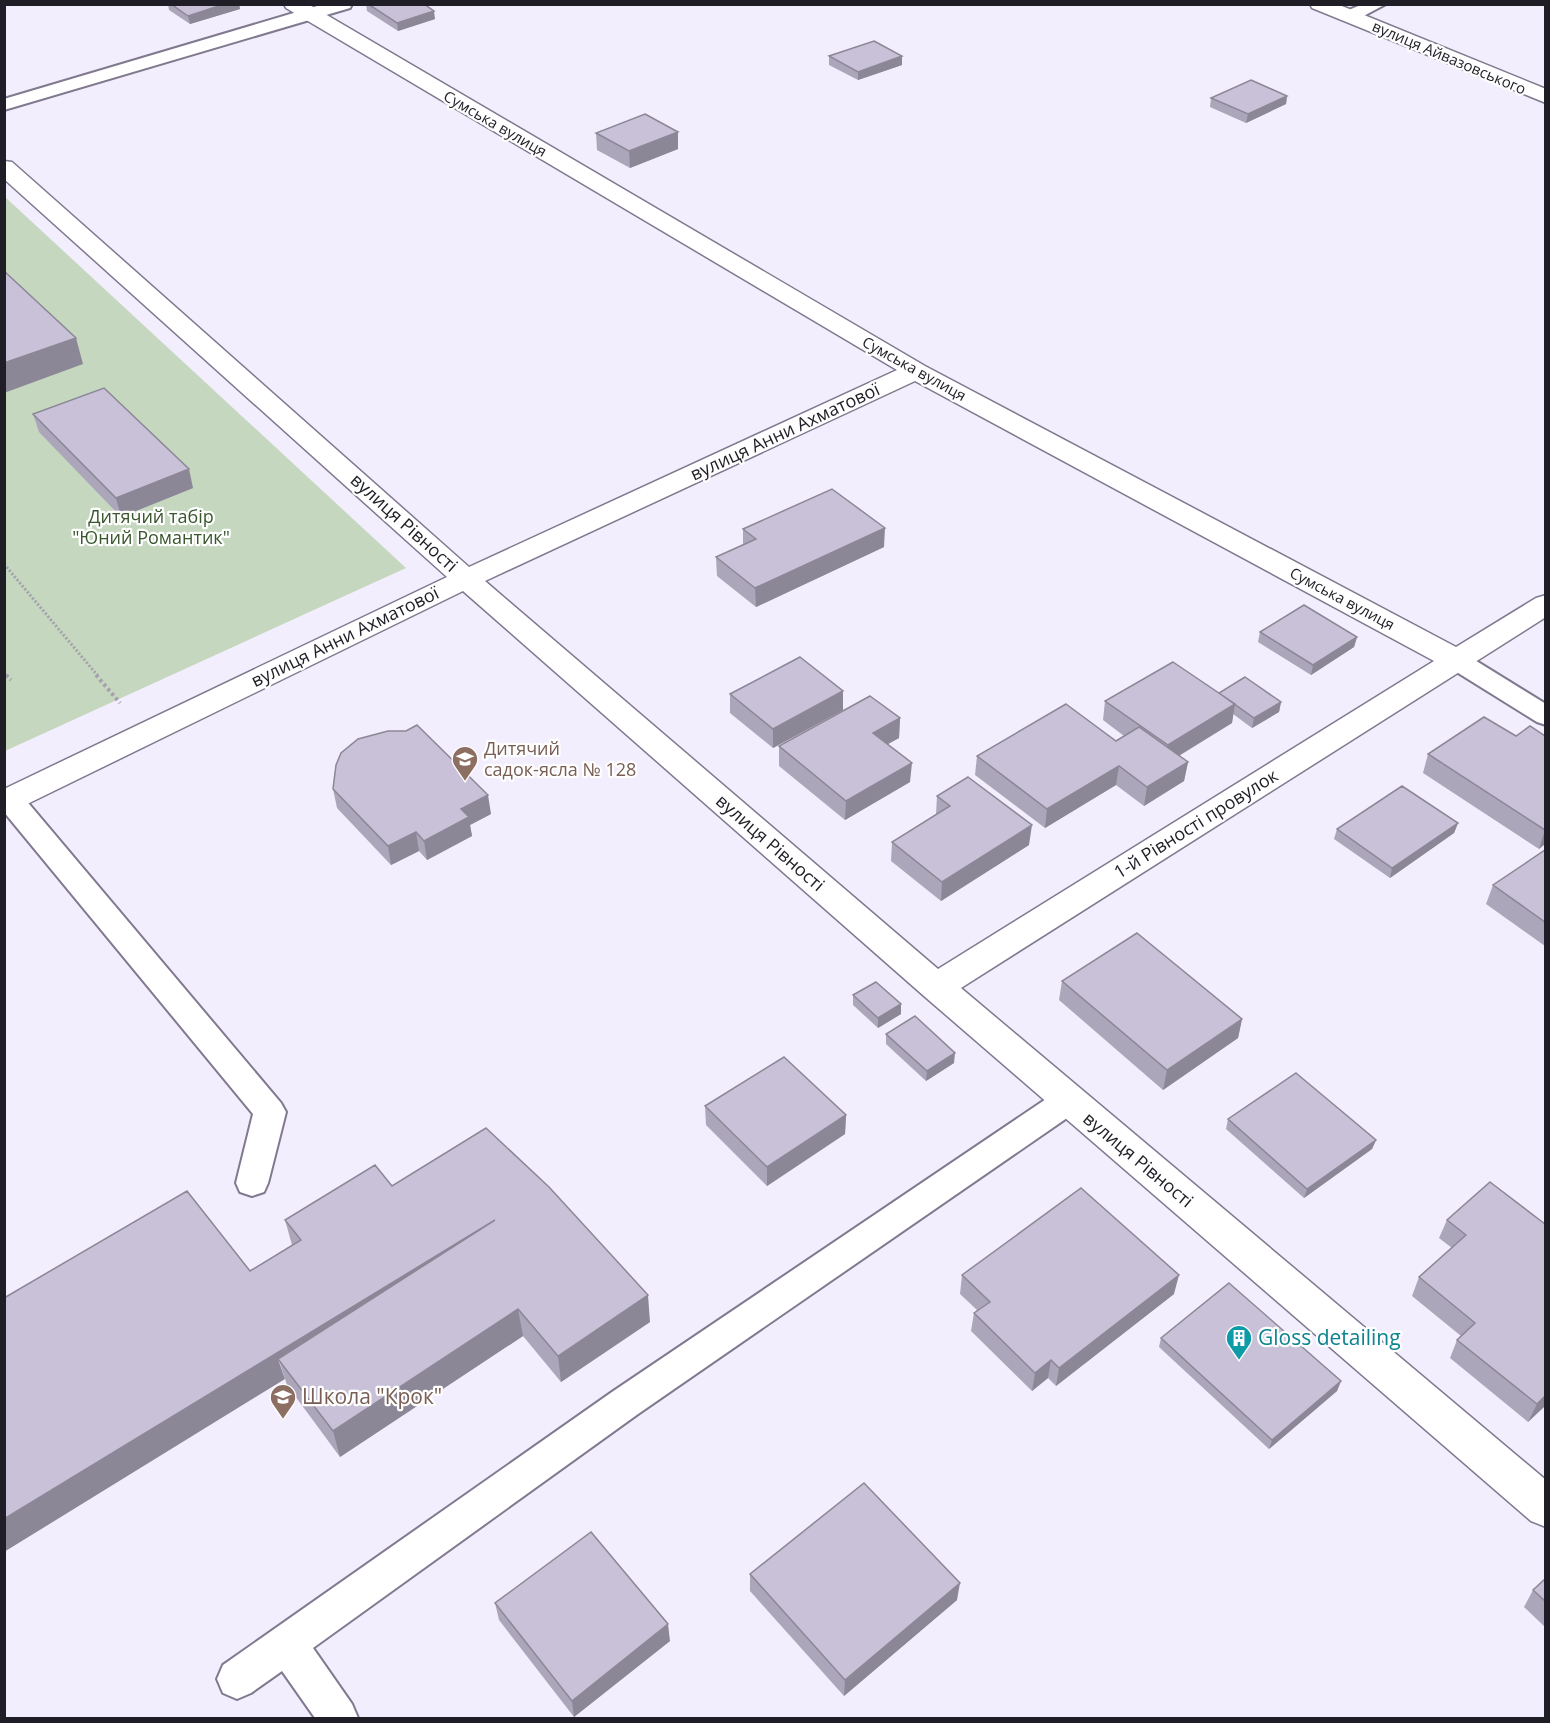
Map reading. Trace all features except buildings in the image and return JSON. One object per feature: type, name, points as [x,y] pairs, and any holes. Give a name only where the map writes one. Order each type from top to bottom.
[{"type":"street","name":"вулиця Айвазовського","points":[[1319,4],[1545,97]]},
{"type":"street","name":"Сумська вулиця","points":[[301,10],[916,371],[1456,660]]},
{"type":"street","name":"вулиця Рівності","points":[[4,167],[466,579],[936,987],[1545,1507]]},
{"type":"street","name":"вулиця Анни Ахматової","points":[[7,801],[466,579],[916,371]]},
{"type":"street","points":[[1456,660],[1545,604]]},
{"type":"street","name":"1-й Рівності провулок","points":[[936,987],[1456,660]]},
{"type":"lane","points":[[4,105],[301,10],[344,4]]},
{"type":"lane","points":[[1350,16],[1378,4]]},
{"type":"lane","points":[[1456,660],[1545,716]]},
{"type":"lane","points":[[7,801],[270,1112],[252,1183]]},
{"type":"lane","points":[[237,1679],[625,1403],[1069,1101]]},
{"type":"lane","points":[[286,1644],[339,1719]]},
{"type":"path","points":[[4,564],[118,701],[141,736]]},
{"type":"path","points":[[4,673],[11,680]]},
{"type":"green space","name":"Дитячий табір \"Юний Романтик\"","points":[[4,196],[406,568],[5,751],[4,751]]},
{"type":"place","name":"Дитячий садок-ясла № 128","points":[[465,782]]},
{"type":"place","name":"Gloss detailing","points":[[1239,1361]]},
{"type":"place","name":"Школа \"Крок\"","points":[[283,1420]]}]
